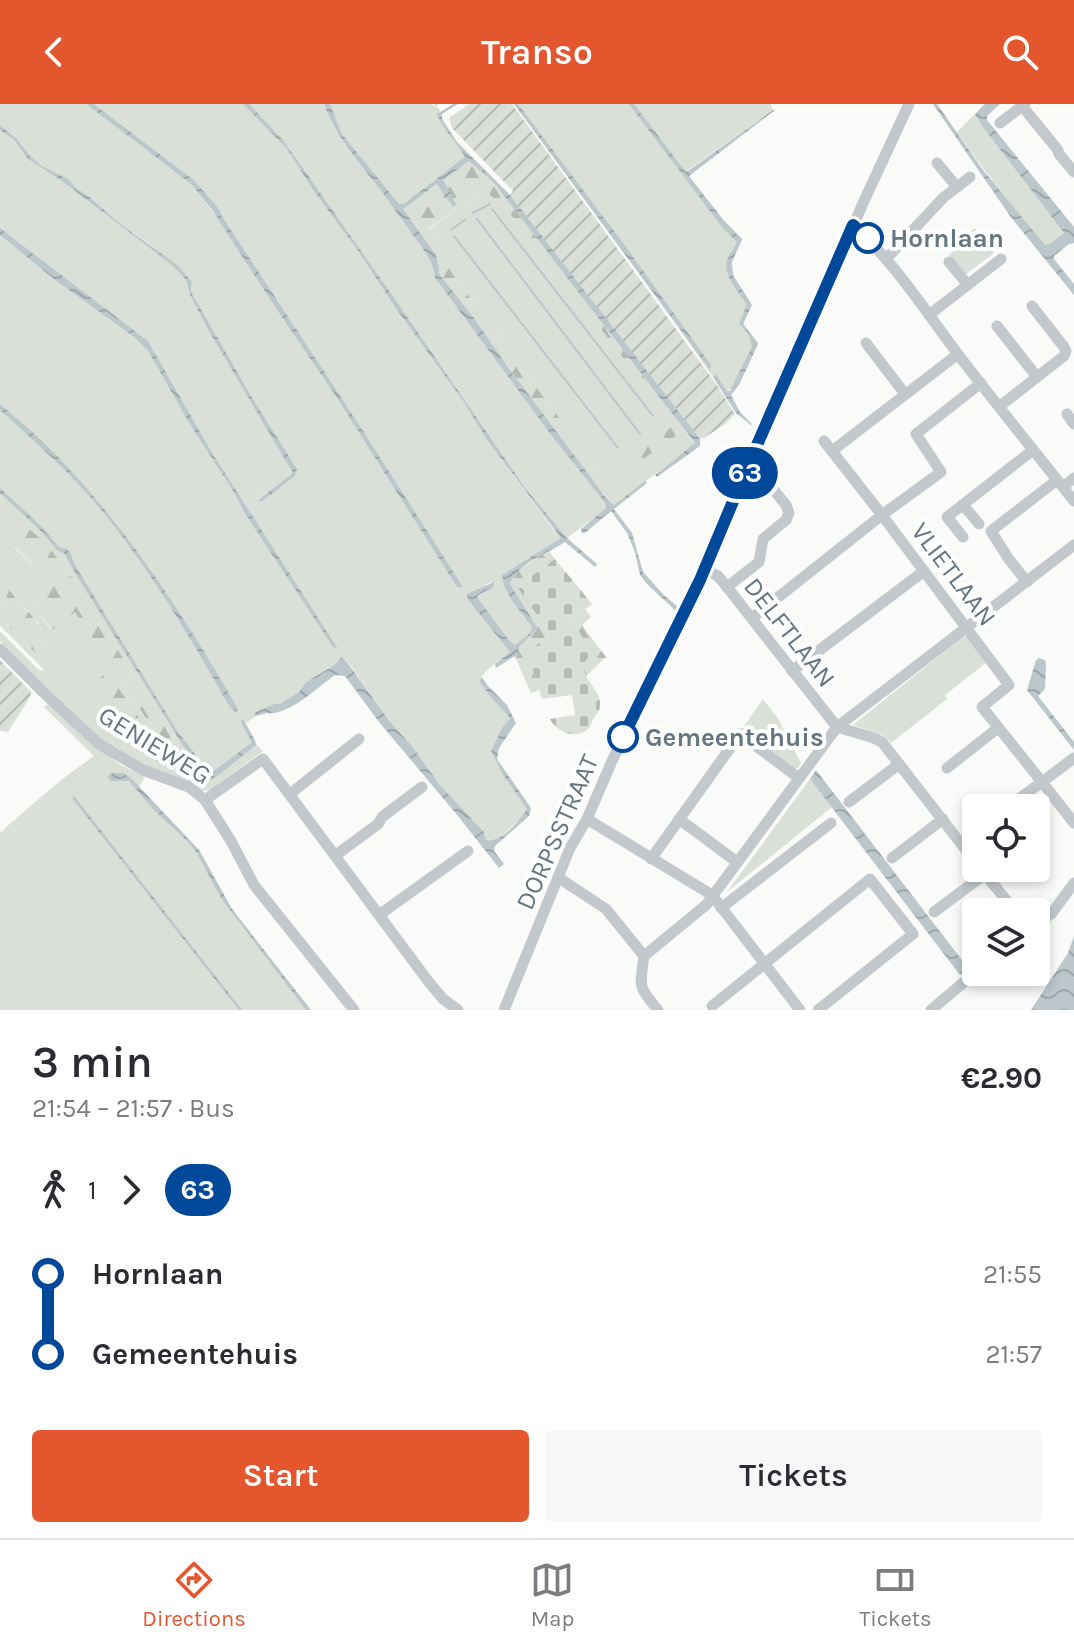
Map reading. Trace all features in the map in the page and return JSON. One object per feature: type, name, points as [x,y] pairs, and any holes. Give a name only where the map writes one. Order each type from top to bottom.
[{"type":"street","name":"DORPSSTRAAT","points":[[504,1010],[570,848],[587,819],[704,569],[853,225],[909,104]]},
{"type":"street","points":[[1000,123],[1023,105],[1074,172]]},
{"type":"street","points":[[937,163],[957,187]]},
{"type":"street","points":[[886,259],[943,198],[970,177]]},
{"type":"street","points":[[853,225],[886,259],[1074,501]]},
{"type":"street","points":[[929,315],[1001,259]]},
{"type":"street","points":[[949,262],[968,285]]},
{"type":"street","points":[[1000,406],[1064,356],[1066,351],[1032,306]]},
{"type":"street","points":[[997,326],[1037,377]]},
{"type":"street","points":[[866,343],[905,394],[958,354]]},
{"type":"street","points":[[752,618],[941,472],[916,434],[981,383]]},
{"type":"street","name":"VLIETLAAN","points":[[905,394],[828,446],[1009,685],[982,707],[1074,823]]},
{"type":"street","points":[[963,537],[947,517],[1033,450]]},
{"type":"street","points":[[727,587],[759,562],[763,539],[786,520],[789,513],[786,505],[750,461]]},
{"type":"street","points":[[1027,582],[991,531],[1060,483],[1074,478]]},
{"type":"street","points":[[963,505],[979,524]]},
{"type":"street","points":[[837,727],[1074,546]]},
{"type":"street","name":"DELFTLAAN","points":[[704,569],[718,576],[837,727],[874,738],[892,752],[962,844]]},
{"type":"street","points":[[792,671],[924,571]]},
{"type":"street","name":"GENIEWEG","points":[[0,649],[99,744],[143,770],[189,787],[205,800],[254,885],[354,1010]]},
{"type":"street","name":"DELFTLAAN","points":[[644,956],[706,905],[837,727]]},
{"type":"street","points":[[947,768],[998,728]]},
{"type":"street","points":[[651,859],[740,734],[799,778]]},
{"type":"street","points":[[290,794],[359,739]]},
{"type":"street","points":[[1025,794],[1074,758]]},
{"type":"street","points":[[205,800],[263,759],[434,990],[458,1010]]},
{"type":"street","points":[[849,802],[899,764]]},
{"type":"street","points":[[336,855],[422,787]]},
{"type":"street","points":[[587,819],[712,895],[800,1010]]},
{"type":"street","points":[[679,819],[737,862]]},
{"type":"street","points":[[892,858],[943,819]]},
{"type":"street","points":[[721,908],[831,823]]},
{"type":"street","points":[[379,915],[468,851]]},
{"type":"street","points":[[559,878],[606,909],[644,956],[640,983],[658,1010]]},
{"type":"street","points":[[712,1006],[870,879],[913,934],[818,1010]]},
{"type":"street","points":[[934,912],[969,882]]},
{"type":"street","points":[[991,882],[1004,898]]},
{"type":"street","points":[[1050,914],[1074,883]]},
{"type":"street","points":[[932,1010],[962,984]]},
{"type":"green space","points":[[0,104],[86,104],[191,184],[221,223],[335,395],[457,587],[462,586],[219,209],[194,180],[94,104],[243,104],[287,149],[487,440],[562,538],[502,575],[509,596],[532,627],[530,633],[515,645],[477,597],[494,586],[491,582],[474,592],[468,600],[510,652],[479,681],[510,718],[491,751],[503,775],[527,809],[497,841],[486,840],[484,832],[439,784],[342,658],[306,682],[299,692],[280,704],[255,713],[256,716],[246,723],[244,720],[251,743],[208,775],[154,757],[154,760],[200,778],[220,774],[256,744],[263,751],[205,791],[140,765],[88,731],[0,641],[0,631],[43,671],[0,626],[0,618],[45,662],[47,641],[38,623],[10,591],[6,599],[0,602],[0,235],[148,351],[244,512],[337,649],[214,456],[148,341],[0,228],[0,130],[14,140],[28,159],[62,181],[172,265],[186,280],[207,328],[294,473],[258,499],[260,502],[295,476],[297,469],[194,297],[192,282],[147,242],[67,179],[42,166],[0,125]],"holes":[[[14,547],[49,547],[74,581],[183,755],[157,747],[162,742],[75,611],[51,630],[33,604],[53,584]]]},
{"type":"green space","points":[[249,104],[324,104],[341,138],[423,250],[435,278],[607,508],[567,538],[526,489],[283,140]]},
{"type":"green space","points":[[330,104],[432,104],[435,107],[435,104],[439,104],[436,106],[439,113],[469,161],[402,209],[342,134]]},
{"type":"green space","points":[[469,104],[512,104],[716,384],[735,414],[725,424],[700,439],[693,432],[510,195],[513,191],[452,128],[449,118]]},
{"type":"green space","points":[[515,104],[770,104],[773,110],[685,172],[742,239],[731,263],[732,270],[751,305],[743,324],[758,342],[746,370],[733,387],[727,391],[716,374],[713,377]]},
{"type":"green space","points":[[975,114],[1064,233],[1050,245],[1045,246],[1033,232],[957,132]]},
{"type":"green space","points":[[469,161],[494,183],[685,429],[642,460],[636,454],[674,425],[531,237],[485,190],[429,228],[429,231],[456,279],[603,477],[595,484],[440,275],[436,255],[402,209],[438,184],[453,207],[457,205],[442,180]]},
{"type":"green space","points":[[494,183],[695,444],[614,505],[595,484],[603,477],[456,279],[429,231]]},
{"type":"green space","points":[[975,228],[994,253],[965,275],[949,255],[965,242],[962,238]]},
{"type":"green space","points":[[19,519],[49,547],[74,581],[183,755],[156,746],[162,742],[75,612],[52,630],[33,604],[53,584],[14,546]]},
{"type":"green space","points":[[548,550],[555,559],[518,586],[551,635],[528,652],[539,690],[531,693],[515,657],[518,656],[518,648],[537,629],[510,584],[518,571]]},
{"type":"green space","points":[[555,559],[592,604],[572,620],[591,652],[583,666],[599,696],[600,706],[589,728],[578,734],[562,731],[550,719],[575,715],[572,695],[542,699],[527,652],[551,635],[518,588]]},
{"type":"green space","points":[[9,590],[43,631],[47,641],[47,662],[0,618],[0,602],[6,599]]},
{"type":"green space","points":[[585,609],[591,617],[582,625],[606,657],[585,677],[583,666],[587,659],[572,620]]},
{"type":"green space","points":[[963,637],[967,637],[987,662],[945,695],[947,699],[891,743],[883,735],[853,725]]},
{"type":"green space","points":[[0,660],[31,692],[8,732],[0,731]]},
{"type":"green space","points":[[108,673],[153,738],[148,742],[133,736],[95,681]]},
{"type":"green space","points":[[763,699],[777,717],[801,763],[798,768],[742,729]]},
{"type":"green space","points":[[48,704],[119,764],[145,777],[139,787],[199,850],[232,909],[310,1010],[0,1010],[0,831],[94,756],[44,707]]},
{"type":"green space","points":[[810,779],[832,807],[727,892]]},
{"type":"water","points":[[86,104],[94,104],[194,180],[219,209],[463,587],[457,587],[212,210],[191,184]]},
{"type":"water","points":[[243,104],[249,104],[283,140],[526,489],[567,538],[597,564],[595,567],[565,542],[534,559],[514,576],[510,584],[537,629],[519,647],[518,656],[496,668],[495,664],[510,652],[468,600],[467,594],[494,582],[494,586],[477,597],[515,645],[530,633],[532,627],[509,596],[502,575],[561,538],[487,440],[287,149]]},
{"type":"water","points":[[324,104],[330,104],[342,134],[399,204],[404,204],[465,157],[437,114],[458,104],[442,114],[442,120],[457,142],[510,195],[700,439],[700,446],[657,477],[655,475],[695,443],[494,183],[469,161],[443,180],[457,205],[453,207],[437,184],[403,209],[436,255],[440,275],[604,495],[614,505],[645,481],[647,483],[614,509],[632,533],[643,572],[678,607],[676,611],[640,575],[627,533],[611,511],[582,533],[581,529],[606,508],[606,504],[435,278],[426,254],[348,148]]},
{"type":"water","points":[[514,104],[518,104],[623,243],[711,365],[710,370]]},
{"type":"water","points":[[629,104],[634,104],[685,171],[775,110],[689,176],[742,239],[732,262],[733,275],[752,305],[743,324],[758,344],[731,395],[751,425],[736,413],[713,377],[716,374],[730,391],[752,347],[748,334],[739,324],[747,304],[732,284],[726,266],[737,242],[722,227]]},
{"type":"water","points":[[933,104],[937,104],[983,170],[1045,245],[1050,244],[1064,233],[975,114],[985,104],[1000,104],[987,116],[987,120],[1074,227],[1074,243],[1054,259],[1074,284],[1074,295],[1010,216]]},
{"type":"water","points":[[0,125],[42,166],[68,179],[117,221],[177,265],[192,282],[194,297],[297,469],[295,476],[264,500],[258,500],[293,473],[207,328],[186,280],[172,265],[62,181],[28,159],[14,140],[0,130]]},
{"type":"water","points":[[0,228],[148,341],[214,456],[338,649],[333,647],[244,512],[148,351],[0,235]]},
{"type":"water","points":[[0,404],[59,458],[133,546],[198,643],[238,709],[236,712],[230,707],[166,600],[112,523],[48,453],[0,410]]},
{"type":"water","points":[[0,488],[59,547],[71,554],[74,564],[178,732],[195,754],[204,774],[208,775],[251,743],[241,722],[243,719],[256,745],[204,784],[195,774],[154,760],[154,756],[199,771],[65,554],[57,550],[0,493]]},
{"type":"water","points":[[341,657],[439,784],[484,832],[486,840],[504,835],[527,809],[503,775],[491,751],[510,718],[479,681],[482,677],[507,705],[516,723],[499,748],[497,759],[531,808],[529,816],[495,846],[494,851],[504,864],[499,868],[345,676],[335,675],[284,710],[256,716],[254,713],[280,704],[299,692],[306,682],[336,664]]},
{"type":"water","points":[[1039,658],[1046,664],[1045,689],[1038,696],[1074,742],[1074,750],[1027,690]]},
{"type":"water","points":[[816,770],[962,960],[960,975],[810,779]]},
{"type":"water","points":[[112,773],[123,773],[131,778],[199,850],[232,909],[311,1010],[306,1010],[221,898],[197,853],[129,781],[111,781],[107,777]]},
{"type":"water","points":[[74,796],[242,1010],[72,798]]},
{"type":"water","points":[[1074,936],[1074,1010],[1031,1010],[1047,986],[1050,986],[1050,981],[1068,953]]},
{"type":"waterway","points":[[473,213],[490,204]]},
{"type":"waterway","points":[[492,209],[653,416]]},
{"type":"waterway","points":[[451,230],[466,219]]},
{"type":"waterway","points":[[477,219],[640,434]]},
{"type":"waterway","points":[[454,236],[618,448]]},
{"type":"bus line","name":"63","points":[[623,737],[700,580],[853,225],[868,238]]},
{"type":"place","name":"Hornlaan","points":[[868,238]]},
{"type":"place","name":"Gemeentehuis","points":[[623,737]]}]
